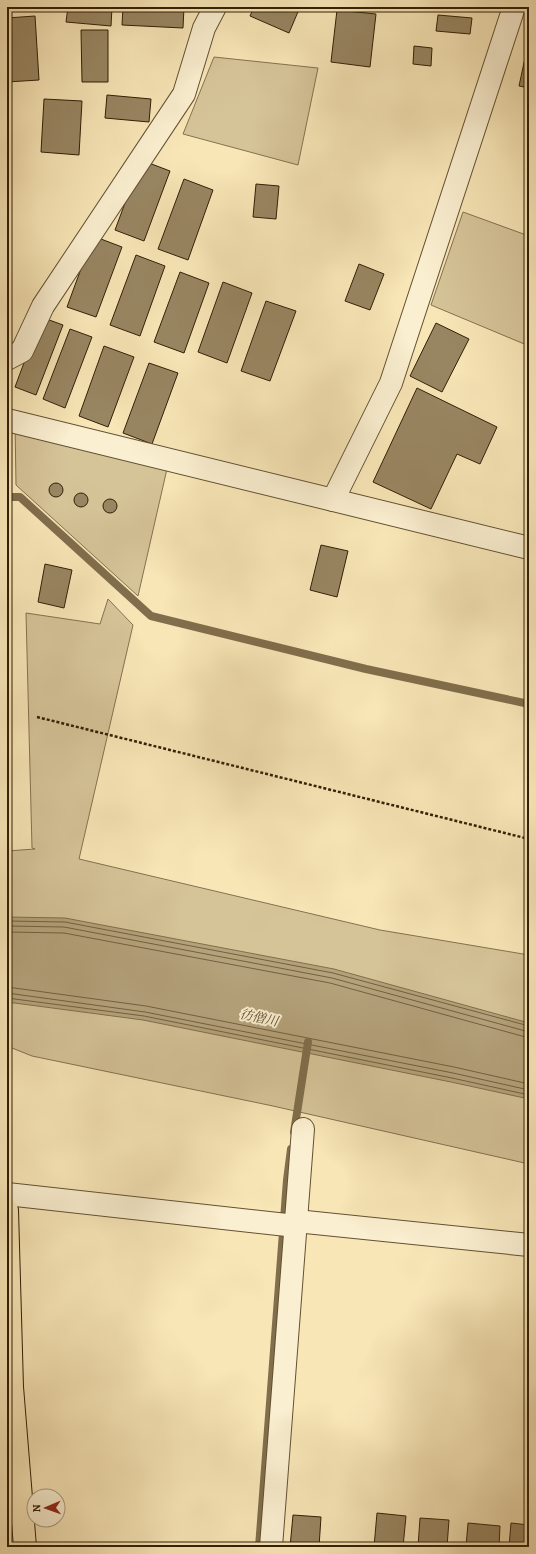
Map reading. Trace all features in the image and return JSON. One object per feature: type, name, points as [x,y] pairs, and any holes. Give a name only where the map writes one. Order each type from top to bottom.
[{"type":"highway","points":[[7,1210],[12,1387],[25,1547]]},
{"type":"street","points":[[7,359],[22,351],[43,306],[184,94],[204,28],[215,7]]},
{"type":"street","points":[[333,500],[391,383],[514,7]]},
{"type":"street","points":[[7,420],[529,548]]},
{"type":"street","points":[[271,1547],[289,1223],[303,1129]]},
{"type":"street","points":[[7,1194],[289,1223],[529,1245]]},
{"type":"path","points":[[37,717],[529,839]]},
{"type":"shaded area","points":[[214,57],[318,68],[298,165],[183,134]]},
{"type":"shaded area","points":[[463,212],[529,236],[529,346],[431,305]]},
{"type":"shaded area","points":[[15,422],[169,460],[138,596],[16,485]]},
{"type":"shaded area","points":[[108,599],[133,625],[79,859],[380,930],[529,955],[529,1164],[273,1106],[32,1056],[7,1046],[7,851],[35,849],[32,848],[26,613],[100,624]]},
{"type":"water","name":"彷僧川","points":[[7,917],[65,918],[334,969],[529,1023],[529,1099],[143,1020],[7,1002]]},
{"type":"building","points":[[68,7],[112,7],[111,26],[66,22]]},
{"type":"building","points":[[123,7],[184,7],[183,28],[122,25]]},
{"type":"building","points":[[254,7],[300,7],[289,33],[250,16]]},
{"type":"building","points":[[337,10],[376,14],[370,67],[331,62]]},
{"type":"building","points":[[438,15],[472,18],[470,34],[436,31]]},
{"type":"building","points":[[35,16],[39,80],[7,82],[7,18]]},
{"type":"building","points":[[81,30],[108,30],[108,82],[82,82]]},
{"type":"building","points":[[414,46],[432,48],[431,66],[413,64]]},
{"type":"building","points":[[525,58],[529,59],[529,88],[519,86]]},
{"type":"building","points":[[107,95],[151,99],[149,122],[105,118]]},
{"type":"building","points":[[44,99],[82,101],[79,155],[41,152]]},
{"type":"building","points":[[141,160],[170,171],[144,241],[115,230]]},
{"type":"building","points":[[184,179],[213,190],[188,260],[158,249]]},
{"type":"building","points":[[256,184],[279,186],[276,219],[253,217]]},
{"type":"building","points":[[93,236],[122,247],[96,317],[67,307]]},
{"type":"building","points":[[136,255],[165,266],[140,336],[110,325]]},
{"type":"building","points":[[359,264],[384,274],[370,310],[345,301]]},
{"type":"building","points":[[180,272],[209,283],[184,353],[154,342]]},
{"type":"building","points":[[223,282],[252,293],[227,363],[198,352]]},
{"type":"building","points":[[266,301],[296,311],[270,381],[241,371]]},
{"type":"building","points":[[41,317],[63,325],[36,395],[15,387]]},
{"type":"building","points":[[436,323],[469,339],[442,392],[410,376]]},
{"type":"building","points":[[70,329],[92,337],[65,408],[43,399]]},
{"type":"building","points":[[104,346],[134,357],[108,427],[79,416]]},
{"type":"building","points":[[149,363],[178,373],[152,444],[123,433]]},
{"type":"building","points":[[417,388],[497,427],[480,464],[457,454],[431,509],[373,482]]},
{"type":"building","points":[[53,483],[59,483],[63,487],[63,493],[59,497],[53,497],[49,493],[49,487]]},
{"type":"building","points":[[78,493],[84,493],[88,497],[88,503],[84,507],[78,507],[74,503],[74,497]]},
{"type":"building","points":[[107,499],[113,499],[117,503],[117,509],[113,513],[107,513],[103,509],[103,503]]},
{"type":"building","points":[[321,545],[348,551],[337,597],[310,590]]},
{"type":"building","points":[[45,564],[72,570],[64,608],[38,602]]},
{"type":"building","points":[[377,1513],[406,1516],[403,1547],[374,1547]]},
{"type":"building","points":[[293,1515],[321,1517],[319,1547],[290,1547]]},
{"type":"building","points":[[420,1518],[449,1520],[447,1547],[418,1547]]},
{"type":"building","points":[[468,1523],[500,1526],[499,1547],[466,1547]]},
{"type":"building","points":[[511,1523],[529,1525],[529,1547],[509,1547]]},
{"type":"waterway","points":[[7,497],[20,497],[151,616],[366,669],[529,704]]},
{"type":"waterway","points":[[294,1132],[308,1042]]},
{"type":"waterway","points":[[259,1547],[287,1180],[291,1149]]}]
